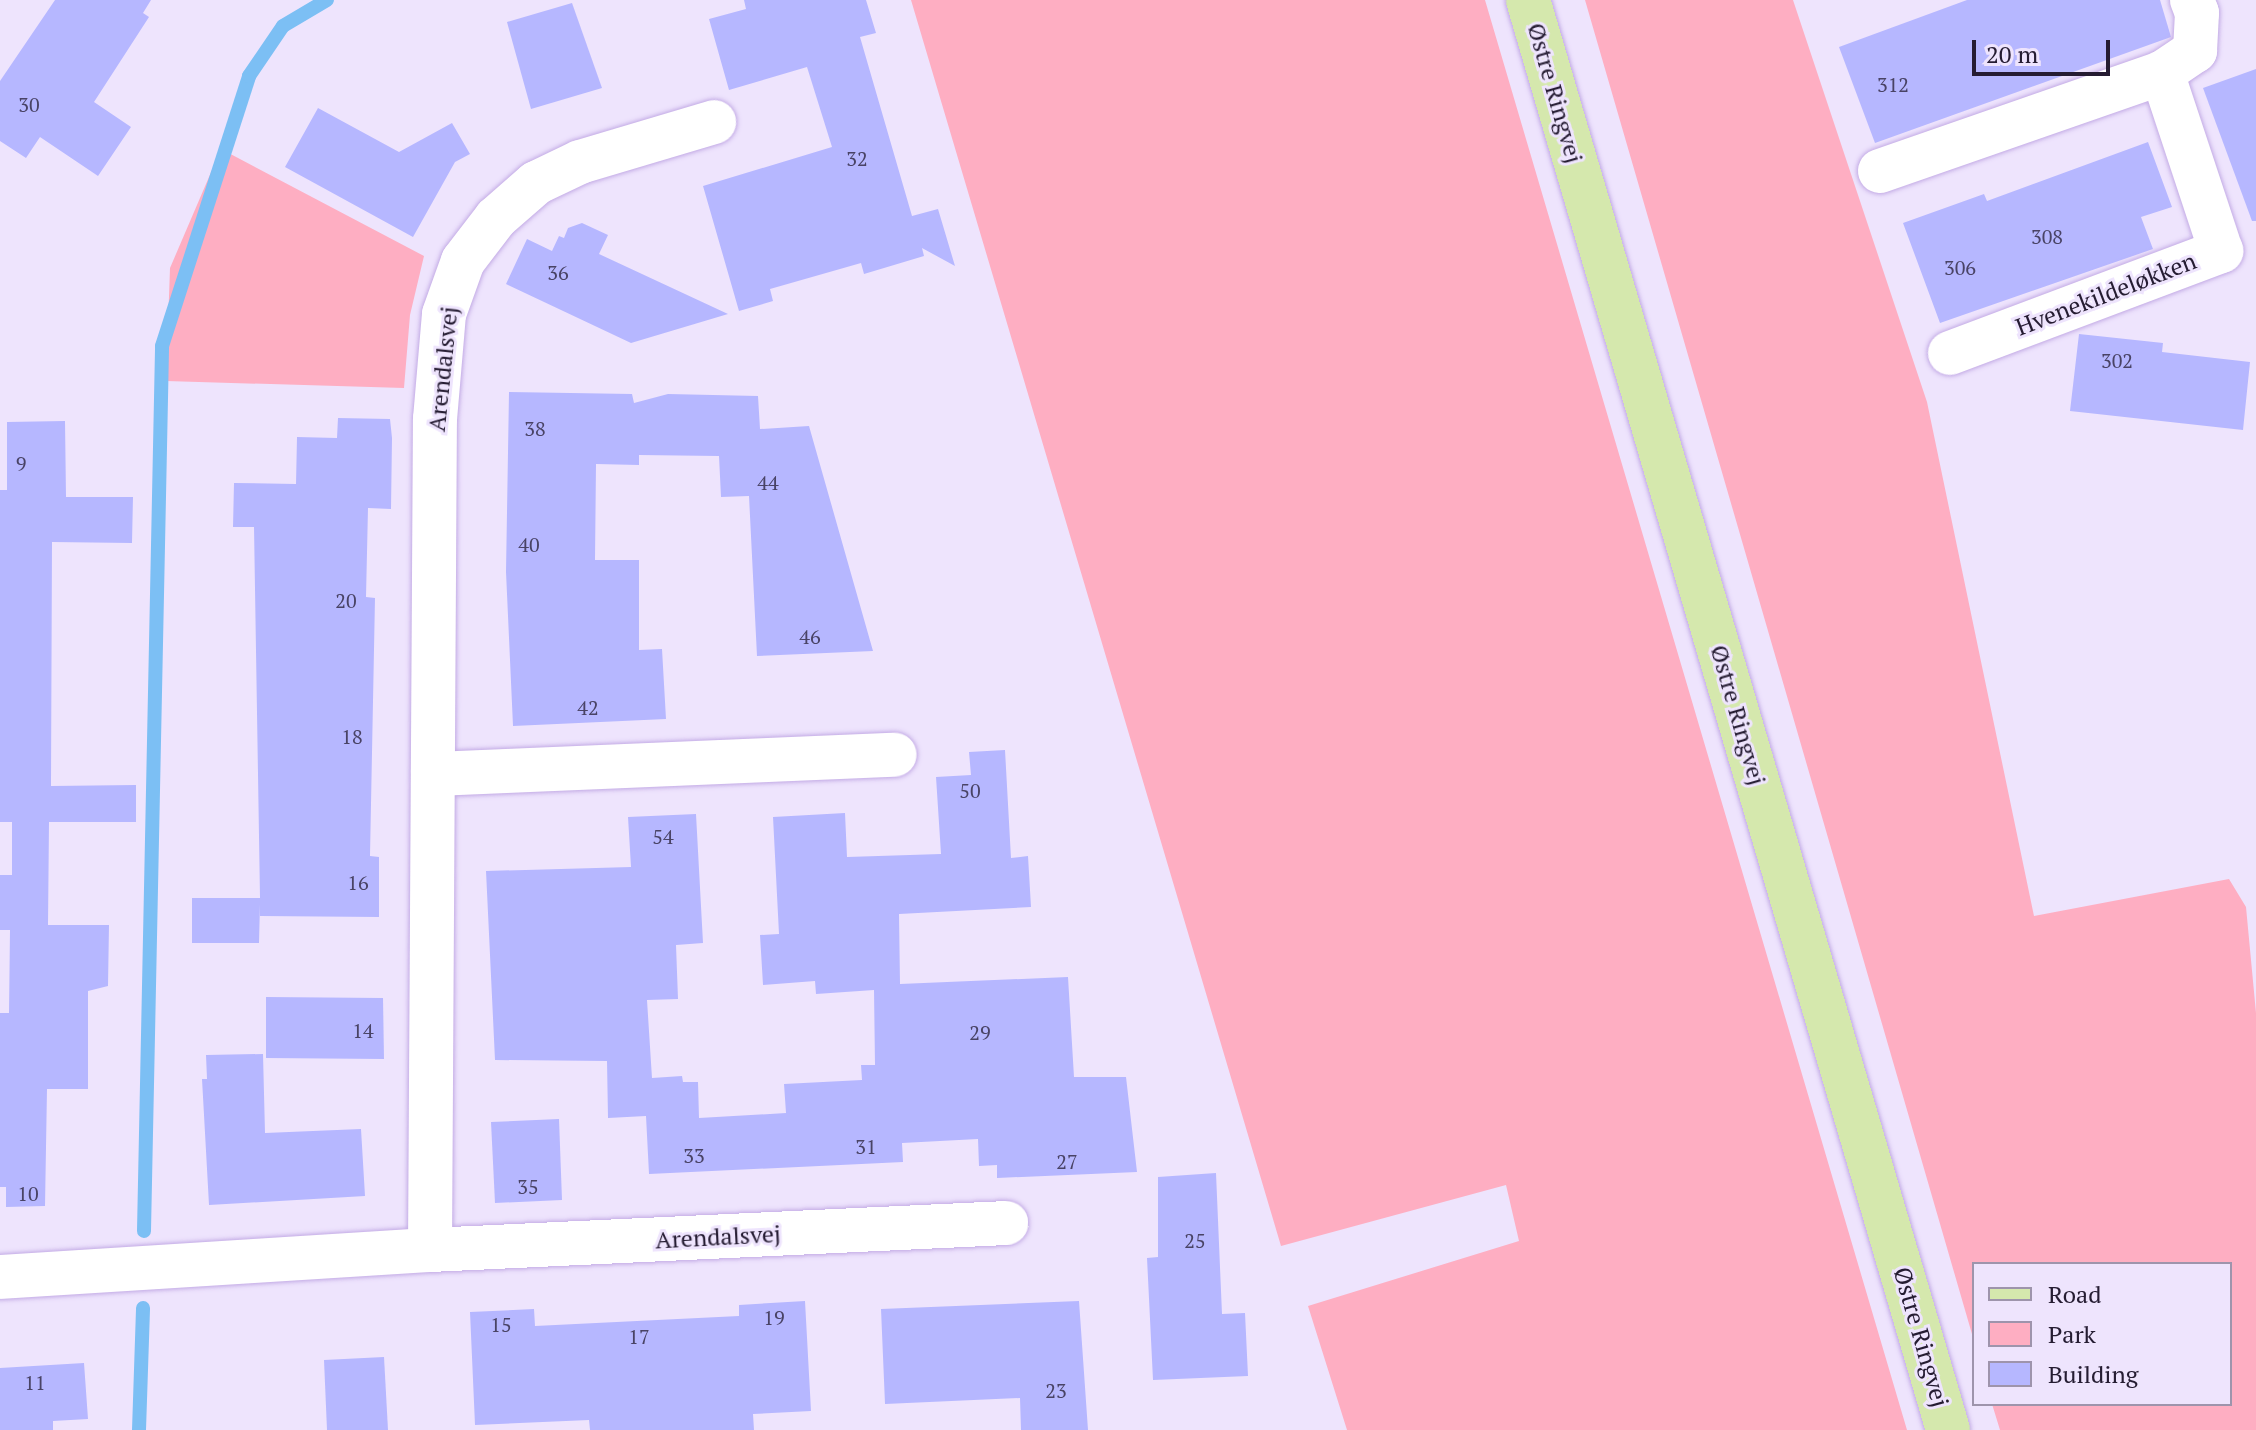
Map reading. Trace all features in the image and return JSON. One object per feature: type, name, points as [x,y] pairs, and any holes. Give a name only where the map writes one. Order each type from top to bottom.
[{"type":"main road","name":"Østre Ringvej","points":[[1528,0],[1948,1430]]},
{"type":"street","points":[[1880,171],[2162,73],[2195,51],[2192,0]]},
{"type":"street","name":"Hvenekildeløkken","points":[[1950,353],[2221,251],[2162,73]]},
{"type":"street","name":"Arendalsvej","points":[[430,1250],[435,419],[444,314],[463,261],[496,218],[536,183],[580,162],[714,122]]},
{"type":"street","points":[[433,774],[895,755]]},
{"type":"street","name":"Arendalsvej","points":[[0,1277],[430,1250],[1006,1223]]},
{"type":"green space","points":[[911,0],[1485,0],[1907,1430],[1347,1430],[1308,1306],[1519,1241],[1506,1185],[1281,1246]]},
{"type":"green space","points":[[1585,0],[1793,0],[1927,402],[2034,916],[2229,879],[2246,907],[2256,1013],[2256,1430],[2000,1430],[1993,1406],[2232,1406],[2232,1262],[1972,1262],[1972,1334]]},
{"type":"green space","points":[[221,149],[424,256],[410,315],[404,388],[166,381],[170,268]]},
{"type":"building","points":[[55,0],[151,0],[143,13],[149,17],[94,102],[131,127],[98,176],[40,137],[26,158],[0,141],[0,81]]},
{"type":"building","points":[[744,0],[866,0],[876,33],[860,37],[912,216],[938,209],[955,266],[922,248],[924,256],[864,274],[861,263],[770,289],[773,301],[739,311],[703,186],[832,147],[807,67],[729,90],[709,19],[746,9]]},
{"type":"building","points":[[1967,0],[2160,0],[2171,37],[1875,143],[1839,47]]},
{"type":"building","points":[[572,3],[602,88],[531,109],[507,22]]},
{"type":"building","points":[[2256,69],[2256,221],[2252,221],[2203,88]]},
{"type":"building","points":[[318,108],[399,152],[452,123],[470,154],[455,162],[413,237],[285,167]]},
{"type":"building","points":[[2148,142],[2172,207],[2141,217],[2153,249],[1940,323],[1903,223],[1984,194],[1987,201]]},
{"type":"building","points":[[582,223],[608,235],[599,254],[728,314],[631,343],[506,284],[527,239],[552,251],[559,236],[564,238],[568,228]]},
{"type":"building","points":[[2079,334],[2163,343],[2162,352],[2250,362],[2243,430],[2070,411]]},
{"type":"building","points":[[509,392],[632,394],[634,403],[668,394],[758,396],[760,429],[809,426],[873,651],[757,656],[749,496],[721,497],[719,456],[639,455],[639,465],[596,464],[595,560],[639,560],[639,650],[662,649],[666,719],[513,726],[506,572]]},
{"type":"building","points":[[338,418],[390,419],[392,438],[391,509],[368,508],[366,597],[375,598],[370,856],[379,857],[379,917],[260,916],[260,904],[259,943],[192,943],[192,898],[260,898],[254,527],[233,527],[234,483],[296,484],[297,437],[337,438]]},
{"type":"building","points":[[65,421],[66,497],[133,497],[132,543],[52,542],[51,786],[136,785],[136,822],[49,822],[48,925],[109,925],[108,986],[88,991],[88,1089],[47,1089],[45,1206],[6,1207],[6,1187],[0,1187],[0,1013],[9,1013],[10,930],[0,930],[0,875],[12,875],[12,822],[0,822],[0,490],[7,490],[7,422]]},
{"type":"building","points":[[1005,750],[1011,858],[1028,856],[1031,907],[899,914],[900,984],[1068,977],[1074,1077],[1126,1077],[1137,1172],[997,1178],[997,1165],[979,1166],[978,1139],[902,1143],[903,1162],[649,1174],[646,1116],[608,1118],[607,1061],[495,1060],[486,871],[631,867],[628,817],[696,814],[703,943],[676,945],[678,999],[647,1000],[652,1078],[682,1076],[683,1082],[698,1082],[699,1118],[786,1113],[784,1084],[862,1080],[861,1065],[875,1065],[874,990],[816,994],[815,981],[763,985],[760,935],[779,934],[773,817],[845,813],[847,857],[941,854],[936,777],[971,775],[969,752]]},
{"type":"building","points":[[266,997],[383,998],[384,1059],[266,1058]]},
{"type":"building","points":[[263,1054],[265,1133],[361,1129],[365,1196],[209,1205],[202,1079],[207,1079],[206,1055]]},
{"type":"building","points":[[559,1119],[562,1200],[495,1203],[491,1122]]},
{"type":"building","points":[[1216,1173],[1222,1314],[1245,1313],[1248,1376],[1153,1380],[1147,1258],[1158,1257],[1158,1177]]},
{"type":"building","points":[[805,1301],[811,1411],[753,1414],[754,1430],[590,1430],[589,1420],[475,1425],[470,1312],[534,1309],[535,1326],[739,1316],[739,1305]]},
{"type":"building","points":[[1079,1301],[1088,1430],[1021,1430],[1020,1398],[885,1404],[881,1309]]},
{"type":"building","points":[[384,1357],[388,1430],[327,1430],[324,1360]]},
{"type":"building","points":[[84,1363],[88,1419],[53,1421],[53,1430],[0,1430],[0,1368]]},
{"type":"waterway","points":[[144,1231],[162,346],[249,76],[283,26],[327,0]]},
{"type":"waterway","points":[[139,1430],[143,1308]]}]
